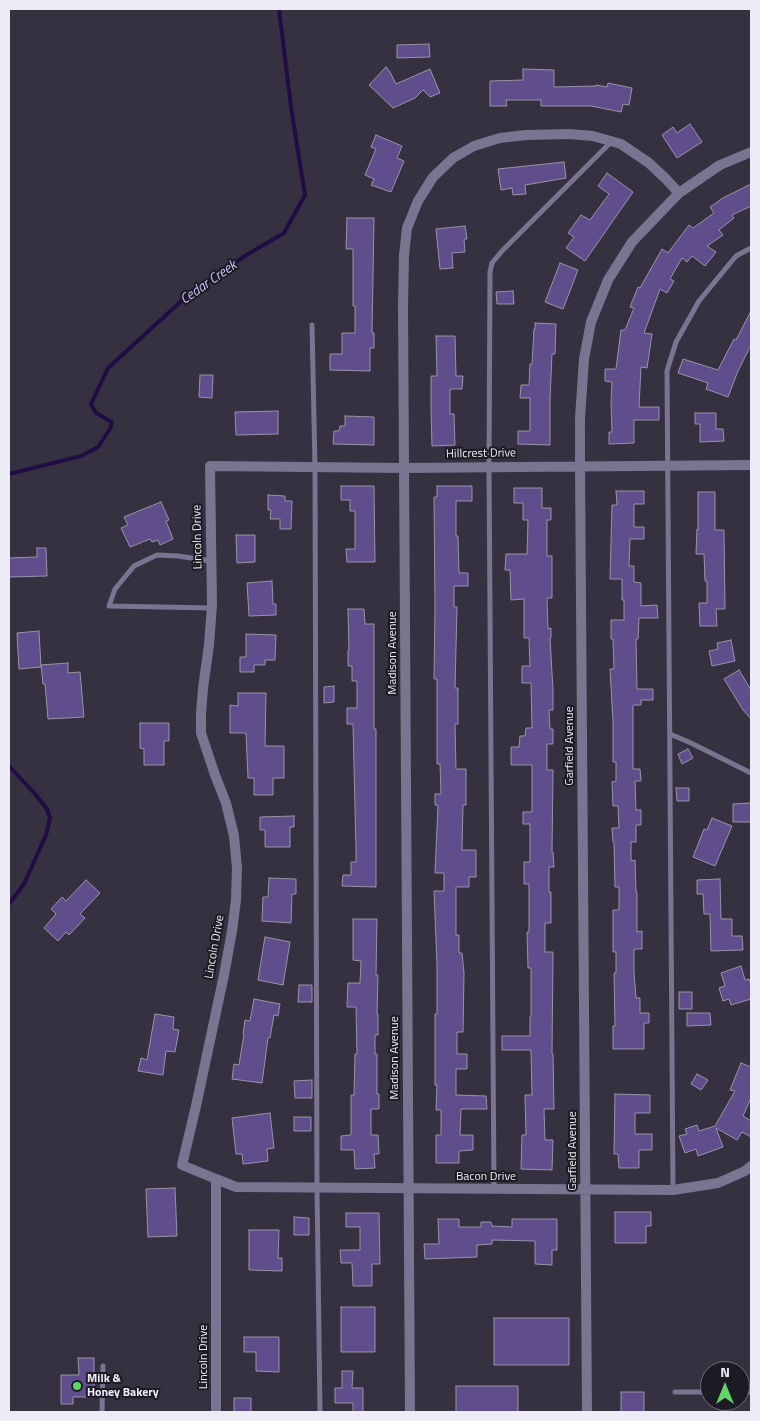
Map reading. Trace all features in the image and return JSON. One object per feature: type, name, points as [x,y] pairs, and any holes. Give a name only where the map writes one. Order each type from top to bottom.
[{"type":"street","name":"Madison Avenue","points":[[410,1412],[404,468],[404,256],[407,228],[418,201],[433,177],[453,158],[474,146],[500,138],[569,134],[593,136],[612,141],[621,144],[649,162],[679,193]]},
{"type":"street","name":"Garfield Avenue","points":[[587,1412],[580,466],[580,418],[584,359],[591,322],[608,280],[632,242],[679,193],[720,165],[751,152]]},
{"type":"street","name":"Hillcrest Drive","points":[[210,466],[404,468],[751,465]]},
{"type":"street","name":"Lincoln Drive","points":[[210,466],[212,608],[200,714],[201,733],[226,804],[234,836],[237,868],[236,900],[224,975],[182,1165],[216,1180],[216,1412]]},
{"type":"street","name":"Bacon Drive","points":[[216,1180],[236,1187],[673,1190],[718,1183],[745,1171],[751,1166]]},
{"type":"lane","points":[[494,1189],[489,466],[490,272],[492,263],[502,251],[612,141]]},
{"type":"lane","points":[[673,1190],[667,371],[676,342],[699,301],[736,256],[751,248]]},
{"type":"lane","points":[[312,325],[315,467],[317,1188],[320,1412]]},
{"type":"lane","points":[[211,561],[157,555],[134,566],[115,589],[109,606],[212,608]]},
{"type":"lane","points":[[670,734],[751,773]]},
{"type":"lane","points":[[102,1412],[103,1366]]},
{"type":"lane","points":[[675,1392],[700,1392]]},
{"type":"building","points":[[429,44],[430,57],[397,58],[397,45]]},
{"type":"building","points":[[386,67],[396,84],[430,69],[440,93],[430,97],[423,90],[415,98],[393,108],[369,85]]},
{"type":"building","points":[[523,69],[554,70],[554,87],[596,85],[607,87],[608,83],[632,88],[629,105],[623,104],[621,112],[591,106],[541,106],[541,100],[506,100],[507,106],[490,106],[490,81],[523,80]]},
{"type":"building","points":[[690,124],[702,142],[677,158],[662,135],[673,127],[677,133]]},
{"type":"building","points":[[376,135],[402,146],[397,158],[404,161],[391,192],[371,185],[374,179],[365,175],[376,149],[371,147]]},
{"type":"building","points":[[564,162],[566,178],[525,185],[526,194],[513,195],[512,188],[501,190],[498,169]]},
{"type":"building","points":[[607,173],[633,192],[585,261],[566,248],[574,237],[568,233],[581,215],[590,220],[609,194],[598,186]]},
{"type":"building","points":[[751,184],[751,206],[732,215],[734,218],[719,230],[723,235],[707,246],[716,252],[705,266],[692,256],[687,262],[682,258],[670,279],[674,281],[667,293],[660,289],[644,333],[652,334],[647,368],[641,367],[639,407],[659,407],[659,420],[634,420],[634,443],[609,444],[609,432],[612,432],[612,382],[605,381],[605,369],[616,369],[621,330],[625,330],[634,308],[630,307],[638,287],[640,288],[662,249],[668,253],[689,225],[693,228],[714,213],[710,207]]},
{"type":"building","points":[[347,218],[374,218],[372,333],[374,333],[374,348],[370,348],[370,371],[330,370],[330,354],[342,354],[342,333],[355,333],[353,249],[346,249]]},
{"type":"building","points":[[465,226],[467,239],[464,239],[465,252],[452,253],[453,268],[440,269],[436,229]]},
{"type":"building","points":[[560,263],[578,270],[563,309],[545,302]]},
{"type":"building","points":[[513,291],[514,304],[497,304],[496,292]]},
{"type":"building","points":[[751,311],[751,345],[728,397],[706,389],[708,383],[678,373],[683,359],[718,370]]},
{"type":"building","points":[[535,323],[556,324],[555,354],[552,354],[550,445],[518,444],[518,431],[530,431],[530,398],[520,398],[521,385],[529,385]]},
{"type":"building","points":[[436,336],[455,336],[456,376],[463,376],[462,389],[450,389],[450,414],[454,414],[455,445],[432,446],[431,376],[437,376]]},
{"type":"building","points":[[200,375],[213,375],[212,398],[199,397]]},
{"type":"building","points":[[278,411],[278,434],[236,435],[235,412]]},
{"type":"building","points":[[695,413],[716,413],[716,429],[723,429],[724,441],[700,442],[700,424],[695,424]]},
{"type":"building","points":[[345,416],[374,417],[374,445],[333,444],[334,431],[339,431],[340,426],[345,426]]},
{"type":"building","points":[[341,486],[374,486],[375,562],[347,562],[346,549],[355,549],[355,511],[350,511],[350,500],[341,500]]},
{"type":"building","points":[[437,486],[472,486],[472,501],[456,501],[459,573],[468,573],[468,586],[454,586],[454,607],[457,607],[455,688],[458,688],[458,724],[455,724],[456,769],[466,769],[466,805],[463,805],[462,850],[476,850],[476,877],[469,877],[469,887],[456,887],[456,935],[459,935],[459,953],[462,953],[464,973],[463,1032],[457,1032],[457,1054],[467,1054],[467,1069],[456,1069],[456,1095],[486,1096],[487,1109],[461,1109],[460,1135],[473,1135],[473,1150],[459,1151],[459,1163],[436,1163],[436,1135],[441,1135],[441,1110],[436,1110],[437,1085],[435,1085],[437,965],[434,891],[444,891],[444,873],[435,873],[438,805],[435,805],[435,794],[441,794],[440,764],[437,764],[437,679],[434,679],[434,497],[437,497]]},
{"type":"building","points":[[514,488],[542,488],[542,508],[551,508],[551,520],[547,520],[547,556],[552,556],[552,598],[547,598],[548,629],[551,628],[553,710],[549,710],[550,729],[553,729],[553,744],[547,744],[547,770],[553,770],[552,852],[554,867],[549,867],[551,923],[545,923],[545,952],[553,952],[552,1054],[554,1109],[544,1109],[545,1140],[553,1140],[552,1170],[521,1169],[522,1135],[526,1135],[525,1095],[532,1095],[531,1050],[502,1050],[502,1036],[530,1036],[531,1016],[531,968],[528,968],[527,932],[529,932],[529,884],[524,884],[524,862],[530,862],[530,824],[523,824],[523,812],[532,812],[532,765],[511,765],[511,747],[519,747],[520,736],[525,736],[526,728],[532,728],[531,683],[522,683],[522,666],[530,666],[529,638],[524,638],[524,599],[511,600],[510,570],[505,570],[506,554],[527,554],[528,520],[523,520],[523,503],[514,503]]},
{"type":"building","points":[[616,491],[644,491],[644,504],[634,504],[634,527],[644,527],[644,539],[630,539],[629,566],[634,566],[634,582],[641,583],[641,606],[657,605],[658,618],[639,618],[638,639],[636,639],[637,689],[653,689],[653,700],[641,700],[641,705],[633,705],[633,769],[640,769],[641,781],[635,781],[636,810],[641,810],[641,825],[636,825],[636,842],[631,842],[631,861],[635,860],[637,932],[642,931],[642,949],[634,949],[634,972],[636,998],[640,998],[640,1013],[649,1013],[649,1023],[644,1023],[644,1049],[613,1049],[616,952],[613,952],[613,910],[619,910],[619,887],[615,887],[612,828],[619,828],[618,806],[613,806],[612,782],[616,781],[616,762],[613,762],[610,669],[614,669],[611,620],[624,620],[622,579],[610,579],[612,505],[617,505]]},
{"type":"building","points":[[698,492],[715,492],[715,530],[724,530],[725,609],[716,609],[717,626],[700,626],[699,603],[707,603],[707,581],[705,581],[704,554],[696,554]]},
{"type":"building","points":[[268,495],[285,496],[285,501],[292,501],[291,529],[280,529],[280,519],[270,519],[271,510],[268,510]]},
{"type":"building","points":[[161,502],[169,520],[166,521],[173,539],[160,545],[158,540],[152,542],[150,539],[130,547],[121,528],[128,525],[124,517]]},
{"type":"building","points":[[236,535],[255,535],[255,562],[237,563]]},
{"type":"building","points":[[37,548],[46,548],[47,576],[9,577],[9,558],[37,557]]},
{"type":"building","points":[[272,581],[273,604],[276,604],[276,615],[249,616],[247,583]]},
{"type":"building","points":[[348,609],[364,609],[365,624],[374,624],[376,887],[342,886],[343,875],[351,875],[351,862],[356,862],[353,724],[347,724],[347,708],[357,708],[357,681],[352,681],[352,666],[348,666]]},
{"type":"building","points":[[39,631],[41,667],[19,669],[17,633]]},
{"type":"building","points":[[246,634],[276,635],[275,660],[265,660],[265,665],[254,665],[254,672],[240,672],[240,657],[246,657]]},
{"type":"building","points":[[731,640],[735,661],[712,666],[709,651],[718,649],[717,643]]},
{"type":"building","points":[[68,663],[68,673],[80,672],[84,717],[48,719],[45,684],[43,684],[41,665]]},
{"type":"building","points":[[739,670],[751,690],[751,719],[743,710],[724,679]]},
{"type":"building","points":[[334,686],[334,702],[324,703],[324,687]]},
{"type":"building","points":[[238,693],[266,693],[265,746],[284,746],[284,778],[273,778],[273,795],[254,795],[254,778],[248,778],[246,733],[230,733],[230,705],[238,706]]},
{"type":"building","points":[[140,723],[169,723],[169,741],[164,741],[164,765],[144,765],[144,749],[140,748]]},
{"type":"building","points":[[688,749],[693,758],[682,764],[678,754]]},
{"type":"building","points":[[676,788],[689,788],[689,801],[677,801]]},
{"type":"building","points":[[751,803],[751,822],[733,822],[733,804]]},
{"type":"building","points":[[294,816],[294,827],[290,827],[290,847],[265,847],[265,830],[260,830],[260,817]]},
{"type":"building","points":[[712,818],[732,826],[715,866],[693,857],[704,829],[707,830]]},
{"type":"building","points":[[269,878],[296,879],[296,894],[292,894],[291,923],[262,921],[263,897],[268,897]]},
{"type":"building","points":[[720,879],[721,919],[732,919],[732,936],[742,936],[743,950],[711,951],[710,914],[704,914],[703,894],[697,894],[697,880]]},
{"type":"building","points":[[86,880],[100,893],[80,914],[85,918],[69,935],[66,932],[58,941],[44,928],[56,914],[51,909],[62,897],[66,901]]},
{"type":"building","points":[[353,919],[377,919],[378,1035],[375,1035],[375,1054],[377,1054],[377,1094],[379,1094],[379,1109],[371,1109],[371,1135],[378,1135],[379,1154],[374,1154],[375,1168],[355,1169],[354,1150],[341,1150],[341,1136],[351,1135],[351,1095],[354,1095],[355,1054],[357,1054],[356,1007],[347,1007],[348,983],[360,983],[361,961],[353,960]]},
{"type":"building","points":[[265,937],[290,942],[283,985],[258,980]]},
{"type":"building","points":[[741,966],[745,980],[749,979],[751,985],[751,999],[731,1005],[729,999],[723,1001],[719,988],[725,986],[721,973]]},
{"type":"building","points":[[299,985],[312,985],[312,1002],[298,1002]]},
{"type":"building","points":[[679,992],[692,992],[692,1009],[679,1009]]},
{"type":"building","points":[[254,999],[280,1004],[278,1016],[274,1015],[270,1038],[268,1038],[262,1083],[232,1079],[234,1064],[239,1065],[245,1020],[250,1021]]},
{"type":"building","points":[[687,1013],[710,1013],[711,1025],[687,1026]]},
{"type":"building","points":[[155,1014],[174,1017],[173,1029],[179,1030],[175,1052],[166,1051],[163,1075],[138,1071],[141,1058],[147,1060]]},
{"type":"building","points":[[741,1063],[751,1067],[751,1098],[743,1116],[751,1121],[751,1137],[742,1132],[737,1140],[716,1128],[723,1147],[698,1156],[696,1149],[685,1153],[679,1136],[687,1134],[685,1129],[697,1125],[699,1131],[715,1126],[735,1091],[730,1090]]},
{"type":"building","points":[[697,1074],[708,1080],[701,1090],[691,1084]]},
{"type":"building","points":[[312,1080],[312,1098],[295,1098],[294,1081]]},
{"type":"building","points":[[615,1094],[650,1095],[650,1113],[635,1113],[635,1134],[652,1134],[652,1150],[639,1150],[639,1168],[619,1168],[618,1154],[614,1154]]},
{"type":"building","points":[[270,1113],[274,1148],[267,1149],[268,1161],[243,1164],[242,1154],[236,1154],[232,1118]]},
{"type":"building","points":[[294,1117],[311,1117],[311,1131],[294,1131]]},
{"type":"building","points":[[175,1188],[177,1236],[148,1237],[146,1189]]},
{"type":"building","points":[[615,1212],[651,1212],[651,1226],[646,1226],[646,1243],[615,1243]]},
{"type":"building","points":[[346,1213],[379,1213],[380,1264],[372,1264],[372,1286],[353,1286],[352,1263],[341,1263],[340,1250],[360,1250],[360,1227],[346,1227]]},
{"type":"building","points":[[294,1217],[309,1218],[309,1235],[294,1235]]},
{"type":"building","points":[[438,1219],[459,1219],[459,1227],[481,1227],[481,1222],[491,1222],[492,1226],[512,1227],[512,1219],[557,1219],[557,1250],[552,1250],[552,1265],[535,1264],[535,1241],[492,1240],[492,1244],[477,1245],[477,1257],[425,1259],[424,1244],[439,1244]]},
{"type":"building","points":[[249,1230],[279,1230],[278,1258],[282,1258],[282,1271],[249,1270]]},
{"type":"building","points":[[341,1307],[375,1307],[375,1352],[341,1352]]},
{"type":"building","points":[[494,1318],[569,1318],[569,1365],[494,1365]]},
{"type":"building","points":[[244,1337],[279,1337],[279,1372],[256,1371],[256,1352],[244,1352]]},
{"type":"building","name":"Milk & Honey Bakery","points":[[78,1358],[94,1358],[94,1397],[73,1397],[73,1404],[61,1404],[61,1375],[79,1375]]},
{"type":"building","points":[[342,1371],[353,1371],[352,1388],[363,1388],[363,1412],[353,1412],[353,1403],[335,1403],[335,1388],[342,1388]]},
{"type":"building","points":[[456,1386],[518,1386],[518,1412],[456,1412]]},
{"type":"building","points":[[621,1392],[644,1392],[644,1412],[621,1412]]},
{"type":"building","points":[[234,1398],[251,1398],[251,1412],[234,1412]]},
{"type":"waterway","name":"Cedar Creek","points":[[9,474],[81,456],[98,447],[110,429],[112,422],[96,413],[91,404],[108,368],[188,295],[248,254],[284,233],[305,195],[291,107],[279,9]]},
{"type":"waterway","points":[[9,766],[36,795],[47,809],[50,818],[46,835],[24,884],[9,904]]},
{"type":"place","name":"Milk & Honey Bakery","points":[[77,1386]]}]
